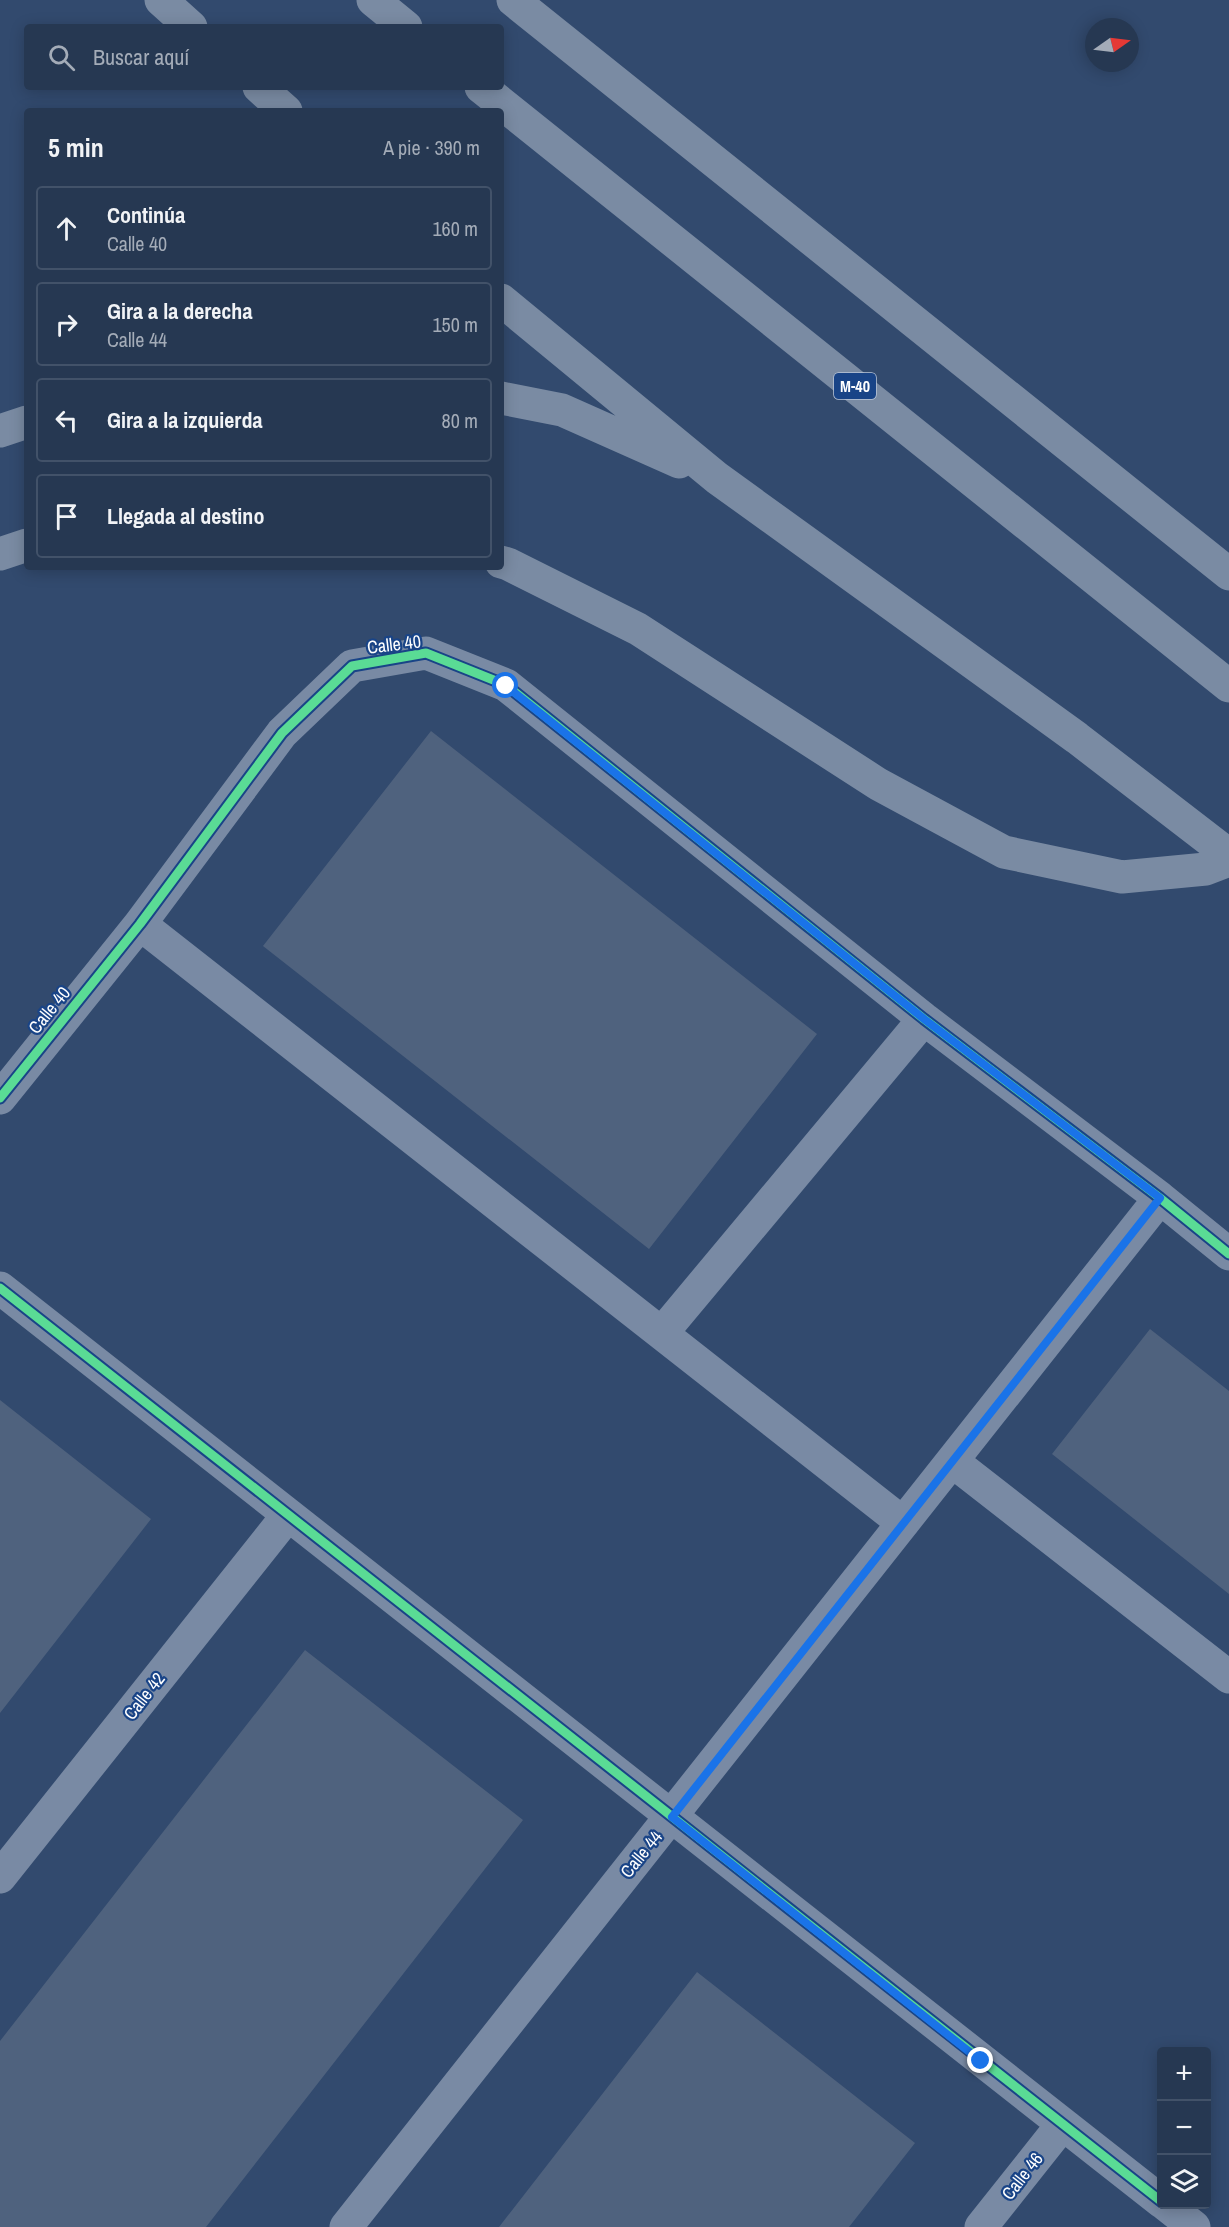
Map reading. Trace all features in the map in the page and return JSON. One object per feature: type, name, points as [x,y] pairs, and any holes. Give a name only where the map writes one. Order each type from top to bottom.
[{"type":"highway","points":[[160,0],[188,24]]},
{"type":"highway","points":[[373,0],[402,24]]},
{"type":"highway","points":[[513,0],[1229,574]]},
{"type":"highway","points":[[262,90],[283,108]]},
{"type":"highway","name":"M-40","points":[[485,90],[1229,686]]},
{"type":"highway","points":[[504,302],[717,478],[1077,738],[1221,861]]},
{"type":"highway","points":[[504,399],[561,410],[717,478]]},
{"type":"highway","points":[[0,431],[24,423]]},
{"type":"highway","points":[[0,554],[24,546]]},
{"type":"highway","points":[[504,563],[638,629],[878,784],[1004,852],[1122,877],[1221,861]]},
{"type":"street","name":"Calle 40","points":[[0,1098],[140,924],[282,733],[352,666],[426,653],[506,686],[924,1019],[1160,1198],[1229,1254]]},
{"type":"street","points":[[140,924],[903,1523]]},
{"type":"street","points":[[662,1333],[924,1019]]},
{"type":"street","name":"Calle 44","points":[[346,2227],[1160,1198]]},
{"type":"street","points":[[0,1288],[1157,2199]]},
{"type":"street","points":[[952,1461],[1229,1677]]},
{"type":"street","name":"Calle 42","points":[[0,1877],[288,1515]]},
{"type":"street","name":"Calle 46","points":[[981,2227],[1062,2125]]},
{"type":"street","points":[[1170,2209],[1194,2227]]},
{"type":"building","points":[[431,731],[817,1034],[649,1249],[263,946]]},
{"type":"building","points":[[1150,1329],[1229,1391],[1229,1594],[1052,1454]]},
{"type":"building","points":[[0,1400],[151,1519],[0,1713]]},
{"type":"building","points":[[305,1650],[523,1820],[206,2227],[0,2227],[0,2041]]},
{"type":"building","points":[[697,1972],[915,2143],[849,2227],[499,2227]]},
{"type":"cycle path","points":[[0,1098],[140,924],[282,733],[352,666],[426,653],[506,685],[924,1019],[1160,1198],[1229,1254]]},
{"type":"cycle path","points":[[0,1288],[1157,2198]]},
{"type":"route","points":[[506,686],[924,1019],[1160,1198],[672,1817],[981,2061]]}]
